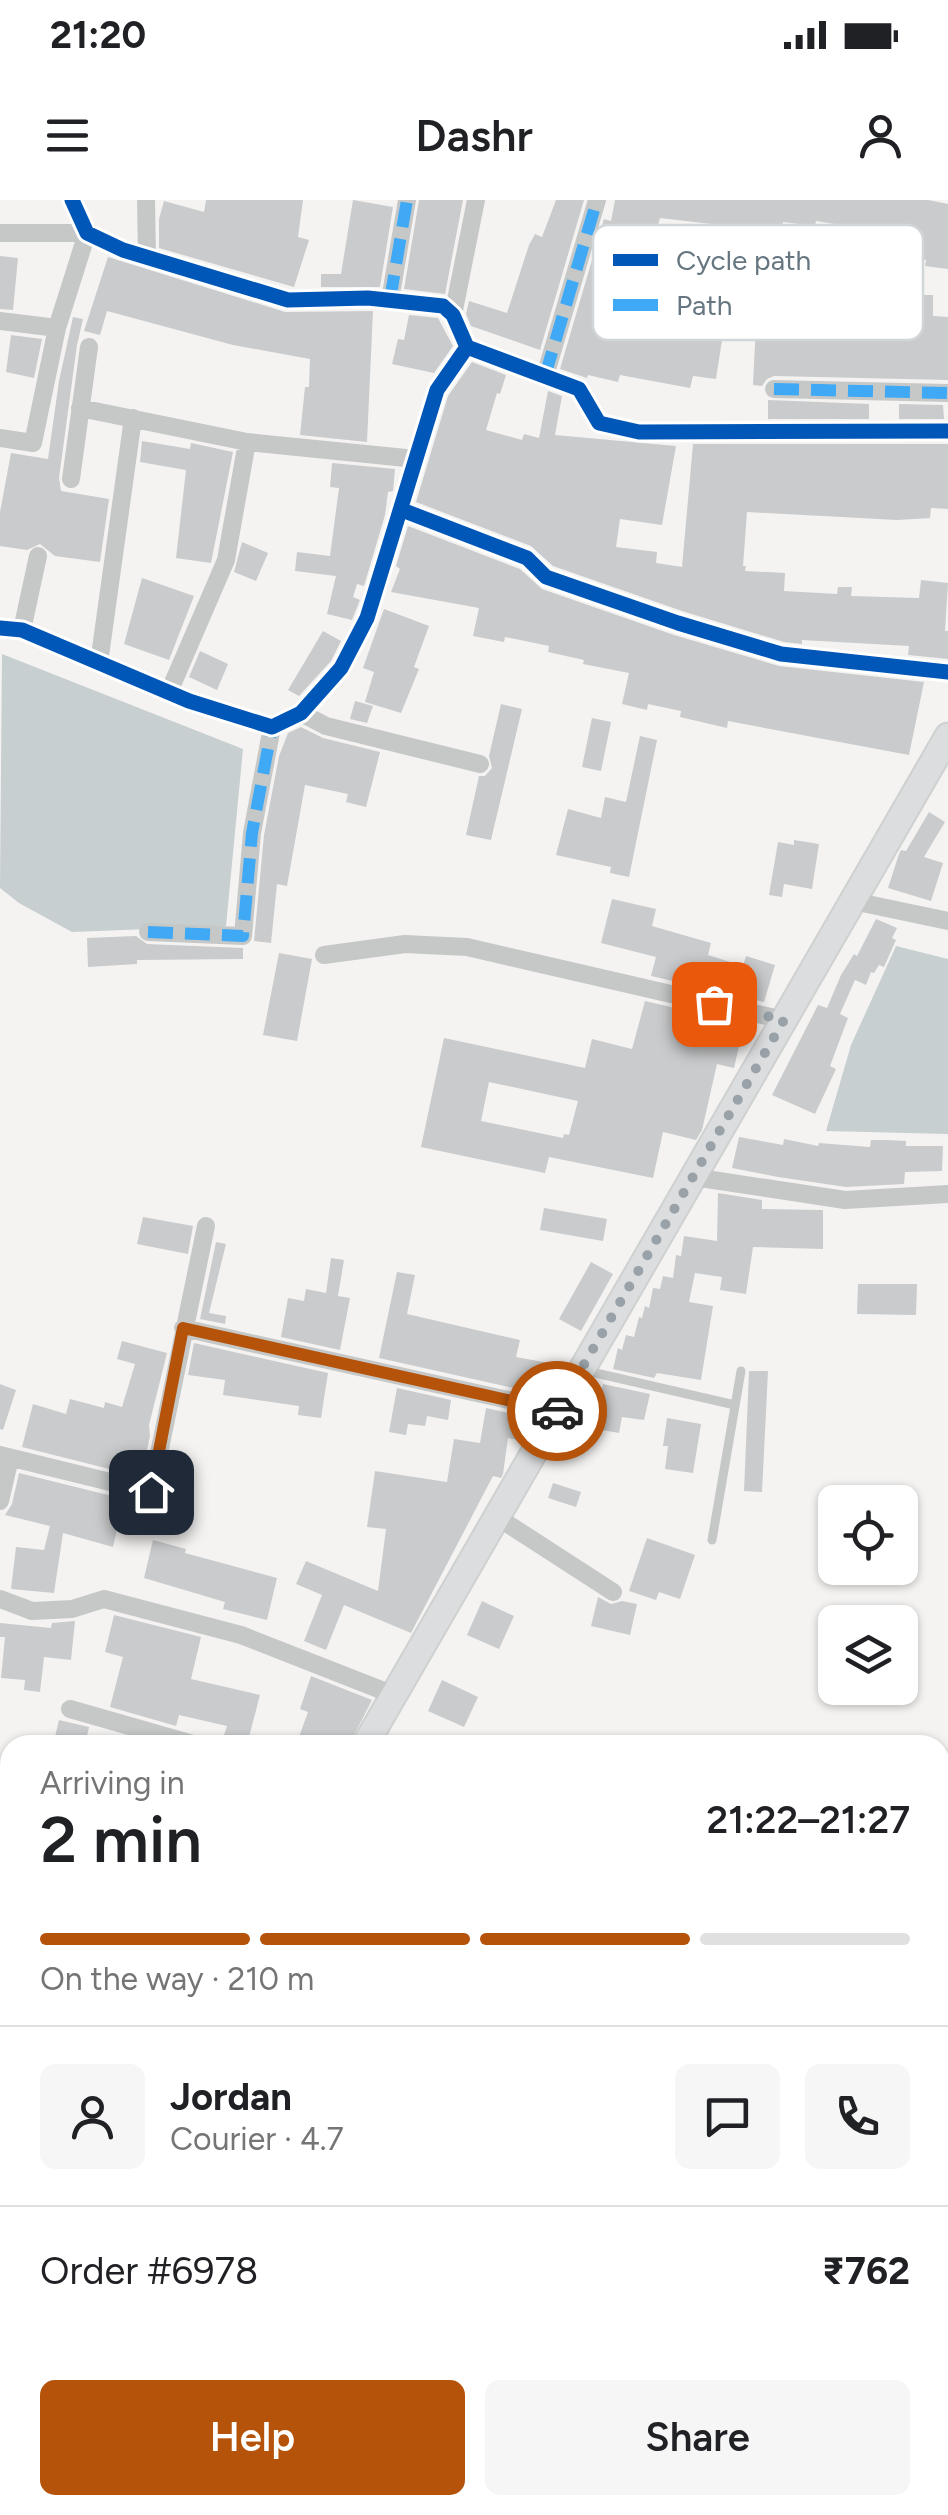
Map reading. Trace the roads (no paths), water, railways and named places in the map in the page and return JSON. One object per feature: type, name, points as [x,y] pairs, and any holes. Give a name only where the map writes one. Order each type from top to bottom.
[{"type":"main road","points":[[371,1735],[948,736]]},
{"type":"street","points":[[0,438],[33,442],[57,328],[87,233],[72,200]]},
{"type":"street","points":[[146,200],[147,258]]},
{"type":"street","points":[[390,300],[408,200]]},
{"type":"street","points":[[453,315],[476,200]]},
{"type":"street","points":[[545,376],[597,200]]},
{"type":"street","points":[[0,233],[87,233],[147,258],[288,300],[390,300],[443,306],[453,315],[467,346],[579,388],[599,423],[639,432],[948,431]]},
{"type":"street","points":[[0,321],[57,328]]},
{"type":"street","points":[[0,628],[22,630],[168,692],[272,727],[301,714],[341,668],[367,618],[438,390],[467,346]]},
{"type":"street","points":[[71,479],[89,347]]},
{"type":"street","points":[[774,388],[948,393]]},
{"type":"street","points":[[80,408],[246,442],[416,459]]},
{"type":"street","points":[[99,663],[133,418]]},
{"type":"street","points":[[168,692],[226,560],[246,442]]},
{"type":"street","points":[[402,510],[527,558],[546,577],[678,624],[781,654],[948,672]]},
{"type":"street","points":[[22,630],[38,556]]},
{"type":"street","points":[[301,714],[326,726],[480,764]]},
{"type":"street","points":[[148,932],[242,936],[252,833],[272,727]]},
{"type":"street","points":[[854,900],[948,921]]},
{"type":"street","points":[[324,956],[405,944],[467,947],[784,1020]]},
{"type":"street","points":[[693,1178],[845,1200],[948,1194]]},
{"type":"street","points":[[0,1502],[5,1456],[151,1492],[206,1226]]},
{"type":"street","points":[[183,1328],[558,1411]]},
{"type":"street","points":[[497,1516],[613,1592]]},
{"type":"street","points":[[0,1599],[32,1611],[72,1609],[104,1599],[240,1635],[394,1695]]},
{"type":"street","points":[[70,1709],[161,1735]]},
{"type":"lane","points":[[582,1370],[736,1404]]},
{"type":"lane","points":[[712,1540],[742,1370]]}]
